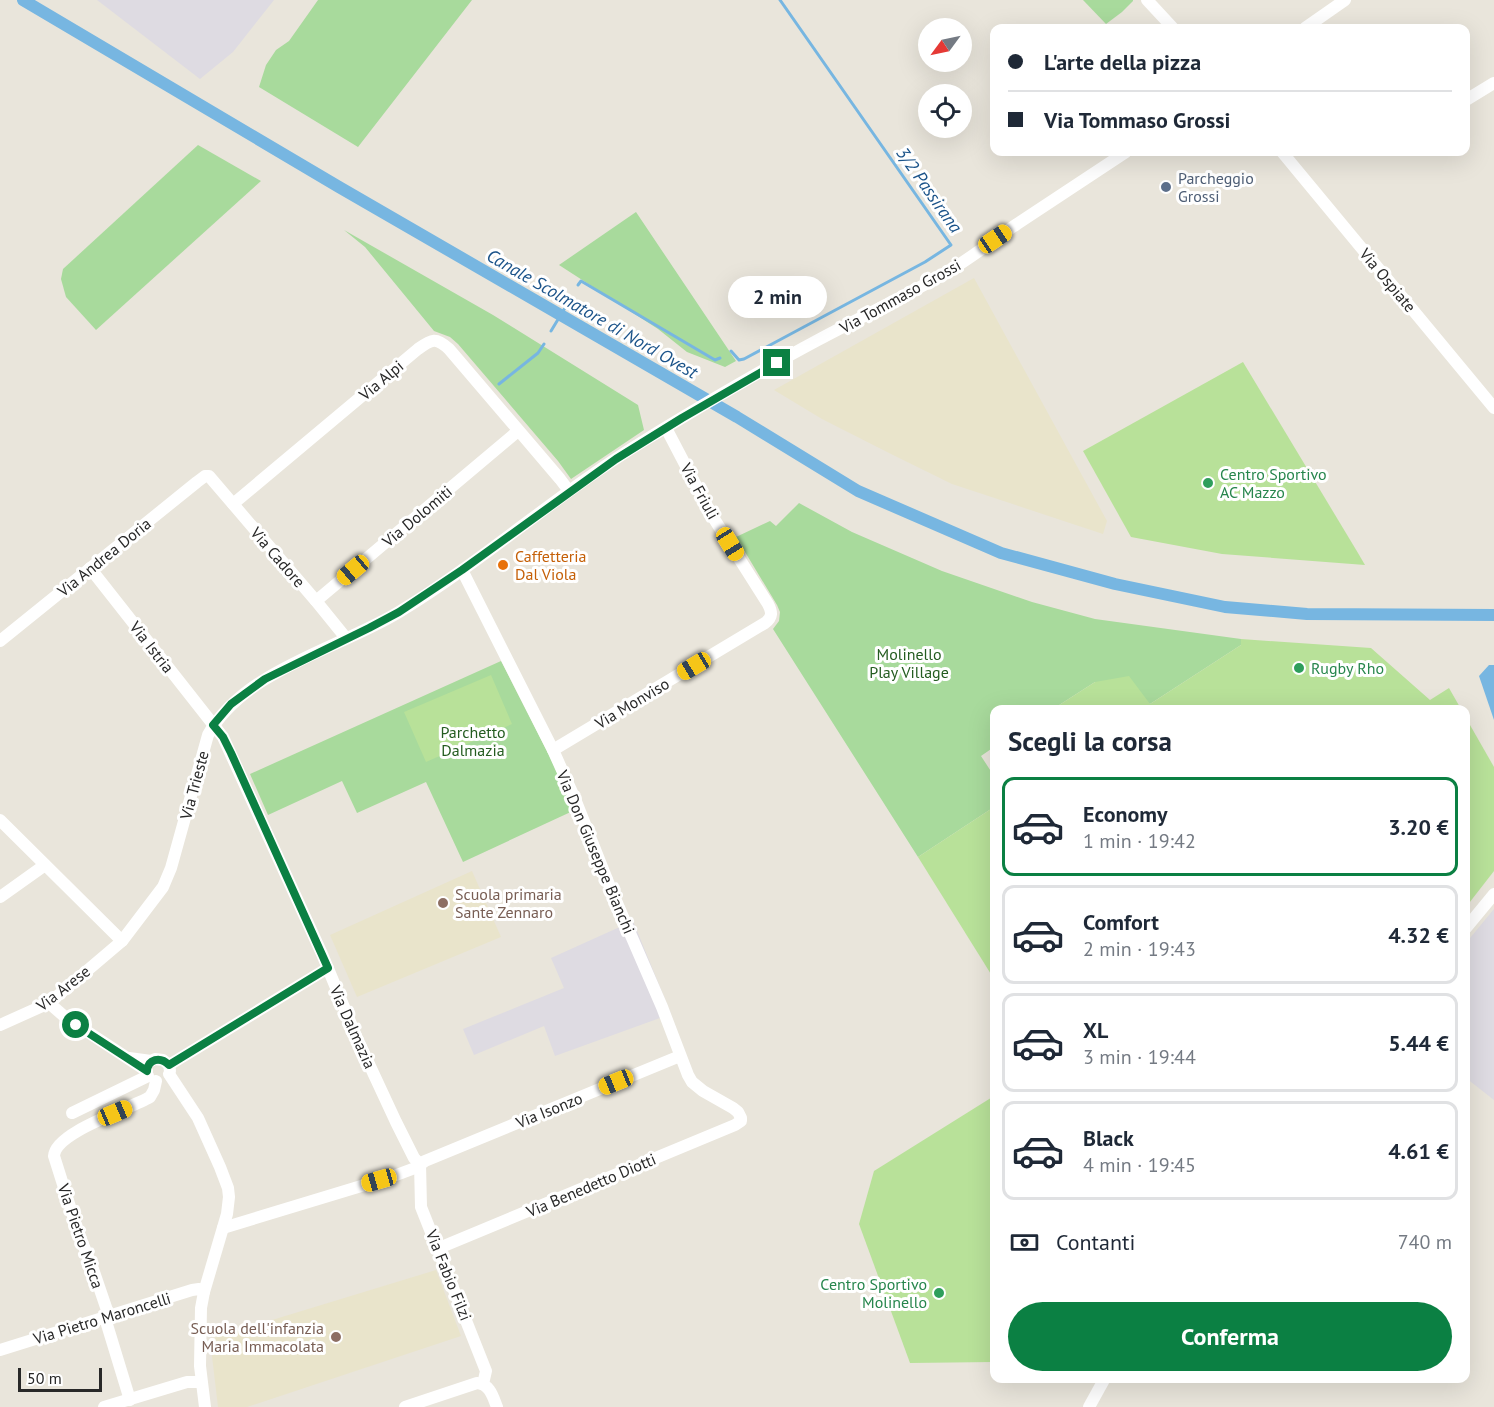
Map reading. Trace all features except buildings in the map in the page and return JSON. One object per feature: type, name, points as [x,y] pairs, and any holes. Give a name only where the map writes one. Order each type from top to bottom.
[{"type":"street","points":[[1147,0],[1169,24]]},
{"type":"street","points":[[1311,24],[1345,0]]},
{"type":"street","points":[[1470,98],[1494,83]]},
{"type":"street","name":"Via Tommaso Grossi","points":[[666,428],[817,341],[950,270],[1120,156]]},
{"type":"street","name":"Via Ospiate","points":[[1285,156],[1494,408]]},
{"type":"street","name":"Via Alpi","points":[[233,504],[418,349],[436,340],[449,350],[569,491]]},
{"type":"street","name":"Via Trieste","points":[[122,941],[165,883],[207,735],[231,704],[265,679],[399,612],[462,570],[569,491],[666,428]]},
{"type":"street","name":"Via Friuli","points":[[666,428],[711,514],[768,604],[771,615]]},
{"type":"street","name":"Via Dolomiti","points":[[316,601],[518,431]]},
{"type":"street","name":"Via Cadore","points":[[209,476],[346,638]]},
{"type":"street","name":"Via Andrea Doria","points":[[0,641],[197,482],[209,476]]},
{"type":"street","name":"Via Istria","points":[[90,568],[213,725]]},
{"type":"street","name":"Via Don Giuseppe Bianchi","points":[[462,570],[553,750],[646,969],[688,1075],[697,1087],[738,1112],[741,1120]]},
{"type":"street","name":"Via Monviso","points":[[553,750],[770,620],[771,615]]},
{"type":"street","name":"Via Dalmazia","points":[[213,725],[223,737],[231,753],[328,968],[352,1027],[414,1158],[420,1164]]},
{"type":"street","points":[[0,820],[122,941]]},
{"type":"street","points":[[0,897],[45,865]]},
{"type":"street","points":[[1470,923],[1494,894]]},
{"type":"street","name":"Via Arese","points":[[0,1025],[49,1003],[122,941]]},
{"type":"street","points":[[72,1113],[158,1073],[328,968]]},
{"type":"street","points":[[49,1003],[65,1017],[125,1058],[158,1073],[176,1086],[198,1118],[220,1167],[228,1188],[229,1203],[204,1292],[200,1326],[201,1382],[206,1407]]},
{"type":"street","name":"Via Isonzo","points":[[223,1228],[410,1170],[680,1056]]},
{"type":"street","name":"Via Pietro Micca","points":[[130,1400],[93,1269],[78,1232],[54,1151],[56,1147],[86,1126],[150,1097],[158,1073]]},
{"type":"street","name":"Via Benedetto Diotti","points":[[439,1248],[735,1125],[741,1120]]},
{"type":"street","name":"Via Fabio Filzi","points":[[420,1164],[422,1207],[486,1371],[483,1384]]},
{"type":"street","name":"Via Pietro Maroncelli","points":[[0,1350],[192,1290],[204,1292]]},
{"type":"street","points":[[105,1407],[187,1382],[201,1382]]},
{"type":"street","points":[[1089,1407],[1102,1383]]},
{"type":"street","points":[[405,1407],[472,1384],[483,1384],[491,1392],[497,1407]]},
{"type":"shaded area","points":[[97,0],[274,0],[233,52],[200,79]]},
{"type":"shaded area","points":[[974,278],[1107,521],[1103,534],[952,484],[822,419],[774,390]]},
{"type":"shaded area","name":"Scuola primaria Sante Zennaro","points":[[472,871],[501,937],[357,997],[330,935]]},
{"type":"shaded area","points":[[1494,909],[1494,1100],[1470,1081],[1470,938]]},
{"type":"shaded area","points":[[633,921],[671,1014],[555,1056],[544,1026],[474,1055],[463,1029],[564,988],[551,958]]},
{"type":"shaded area","name":"Scuola dell'infanzia Maria Immacolata","points":[[436,1270],[461,1336],[247,1407],[218,1407],[210,1339]]},
{"type":"green space","points":[[318,0],[472,0],[358,147],[259,87],[266,65],[276,50],[289,41]]},
{"type":"green space","points":[[1083,0],[1133,0],[1133,1],[1106,24]]},
{"type":"green space","points":[[198,145],[261,181],[96,330],[66,297],[61,279],[63,269]]},
{"type":"green space","points":[[636,212],[736,361],[725,367],[687,352],[658,329],[559,265]]},
{"type":"green space","points":[[344,230],[493,315],[638,405],[644,430],[571,479],[458,344],[450,337],[434,331],[365,247]]},
{"type":"green space","name":"Centro Sportivo AC Mazzo","points":[[1243,362],[1365,565],[1222,554],[1131,537],[1083,451]]},
{"type":"green space","name":"Molinello Play Village","points":[[799,503],[852,532],[942,571],[1032,602],[1095,619],[1241,639],[1241,645],[1150,704],[1095,682],[1059,705],[990,705],[990,750],[981,756],[990,770],[990,810],[918,857],[773,629],[779,621],[780,612],[736,537],[770,521],[776,526]]},
{"type":"green space","name":"Rugby Rho","points":[[1241,639],[1371,648],[1430,700],[1449,688],[1459,705],[1059,705],[1095,682],[1129,676],[1150,704],[1241,645]]},
{"type":"green space","name":"Parchetto Dalmazia","points":[[501,661],[575,810],[463,862],[426,782],[357,813],[342,781],[268,815],[250,774]]},
{"type":"green space","points":[[491,675],[512,724],[426,762],[404,712]]},
{"type":"green space","points":[[1470,725],[1494,767],[1494,871],[1470,902]]},
{"type":"green space","points":[[990,810],[990,973],[918,857]]},
{"type":"green space","name":"Centro Sportivo Molinello","points":[[990,1098],[990,1362],[910,1363],[859,1224],[874,1171]]},
{"type":"water","points":[[1489,665],[1494,665],[1494,720],[1479,676]]},
{"type":"waterway","name":"Canale Scolmatore di Nord Ovest","points":[[23,0],[339,187],[737,417],[858,491],[1001,553],[1115,584],[1225,607],[1307,614],[1494,615]]},
{"type":"waterway","name":"3/2 Passirana","points":[[731,351],[739,360],[744,359],[925,262],[951,245],[780,0]]},
{"type":"waterway","name":"3/2 Passirana","points":[[578,285],[581,281],[715,360],[720,358]]},
{"type":"waterway","name":"3/2 Passirana","points":[[551,331],[571,298]]},
{"type":"waterway","name":"3/2 Passirana","points":[[499,384],[538,353],[544,344]]},
{"type":"place","name":"Parcheggio Grossi","points":[[1166,187]]},
{"type":"place","name":"Centro Sportivo AC Mazzo","points":[[1208,483]]},
{"type":"place","name":"Caffetteria Dal Viola","points":[[503,565]]},
{"type":"place","name":"Rugby Rho","points":[[1299,668]]},
{"type":"place","name":"Scuola primaria Sante Zennaro","points":[[443,903]]},
{"type":"place","name":"Centro Sportivo Molinello","points":[[939,1293]]},
{"type":"place","name":"Scuola dell'infanzia Maria Immacolata","points":[[336,1337]]},
{"type":"route","points":[[76,1025],[147,1071],[151,1061],[159,1059],[169,1065],[328,968],[231,753],[223,737],[213,725],[231,704],[265,679],[399,612],[640,443],[777,363]]}]
